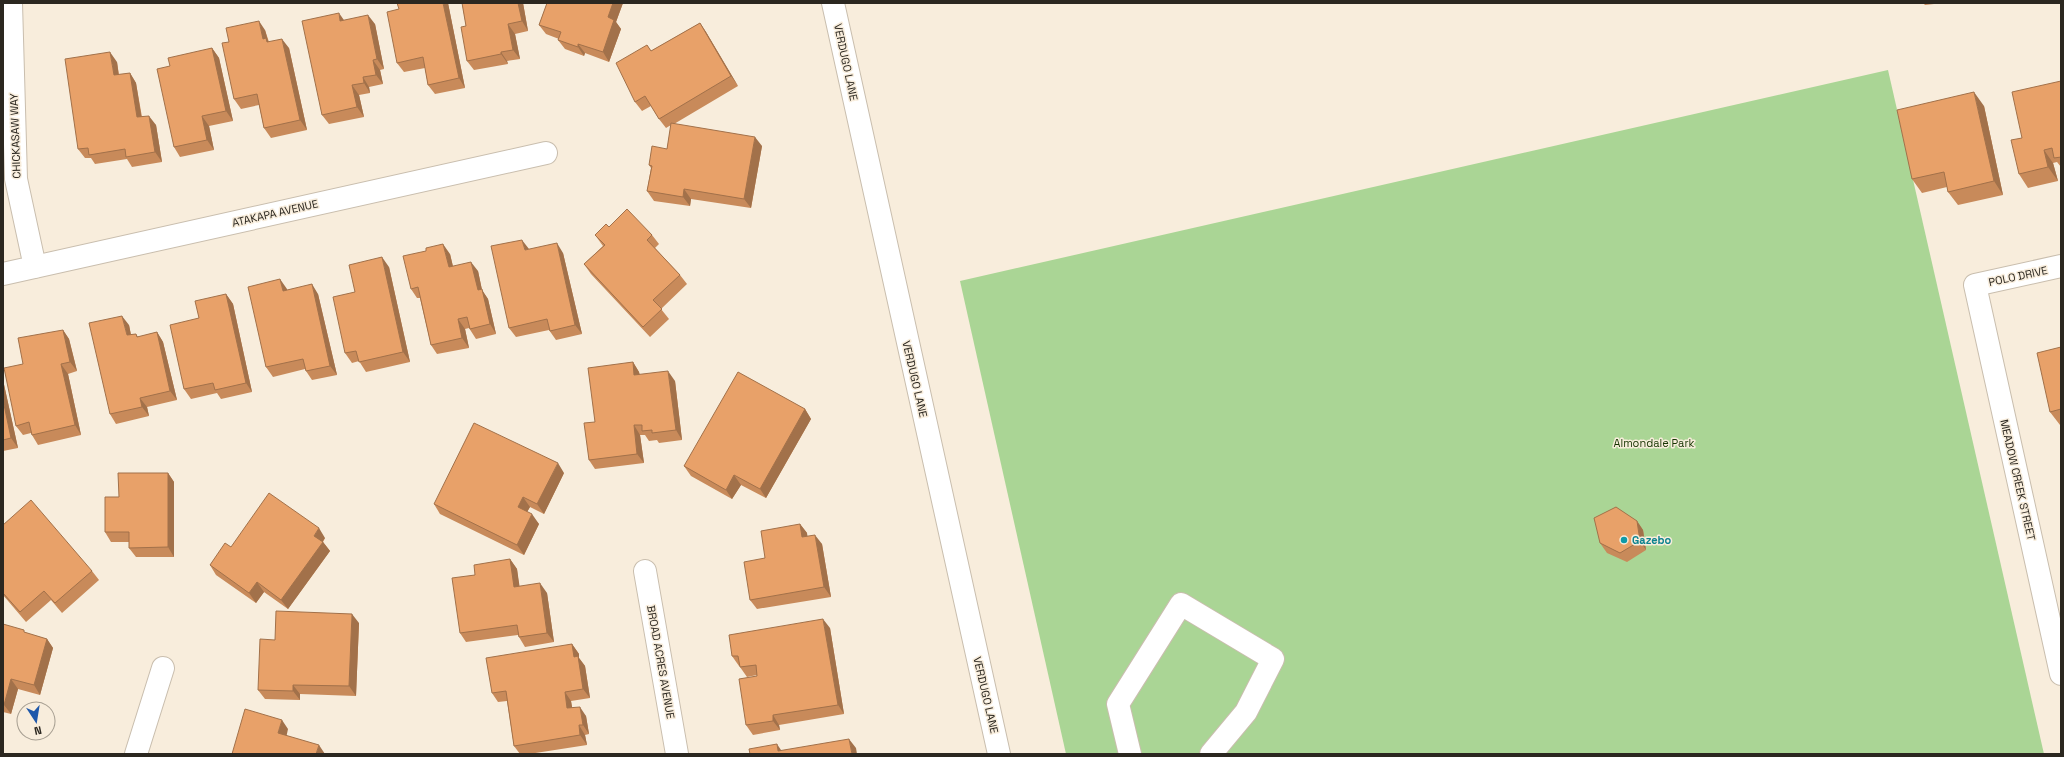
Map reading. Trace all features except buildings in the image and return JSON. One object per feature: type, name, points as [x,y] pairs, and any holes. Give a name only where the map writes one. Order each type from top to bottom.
[{"type":"street","name":"CHICKASAW WAY","points":[[11,3],[16,179],[36,267]]},
{"type":"street","name":"VERDUGO LANE","points":[[833,3],[999,754]]},
{"type":"street","name":"ATAKAPA AVENUE","points":[[3,274],[546,153]]},
{"type":"street","name":"POLO DRIVE","points":[[1975,285],[2061,266]]},
{"type":"street","name":"MEADOW CREEK STREET","points":[[1975,285],[2061,674]]},
{"type":"street","name":"BROAD ACRES AVENUE","points":[[645,571],[677,754]]},
{"type":"street","points":[[1130,754],[1118,704],[1181,604],[1273,659],[1246,712],[1211,754]]},
{"type":"street","points":[[136,754],[164,668]]},
{"type":"green space","name":"Almondale Park","points":[[1888,70],[2044,754],[1066,754],[960,281]]},
{"type":"place","name":"Gazebo","points":[[1624,540]]}]
